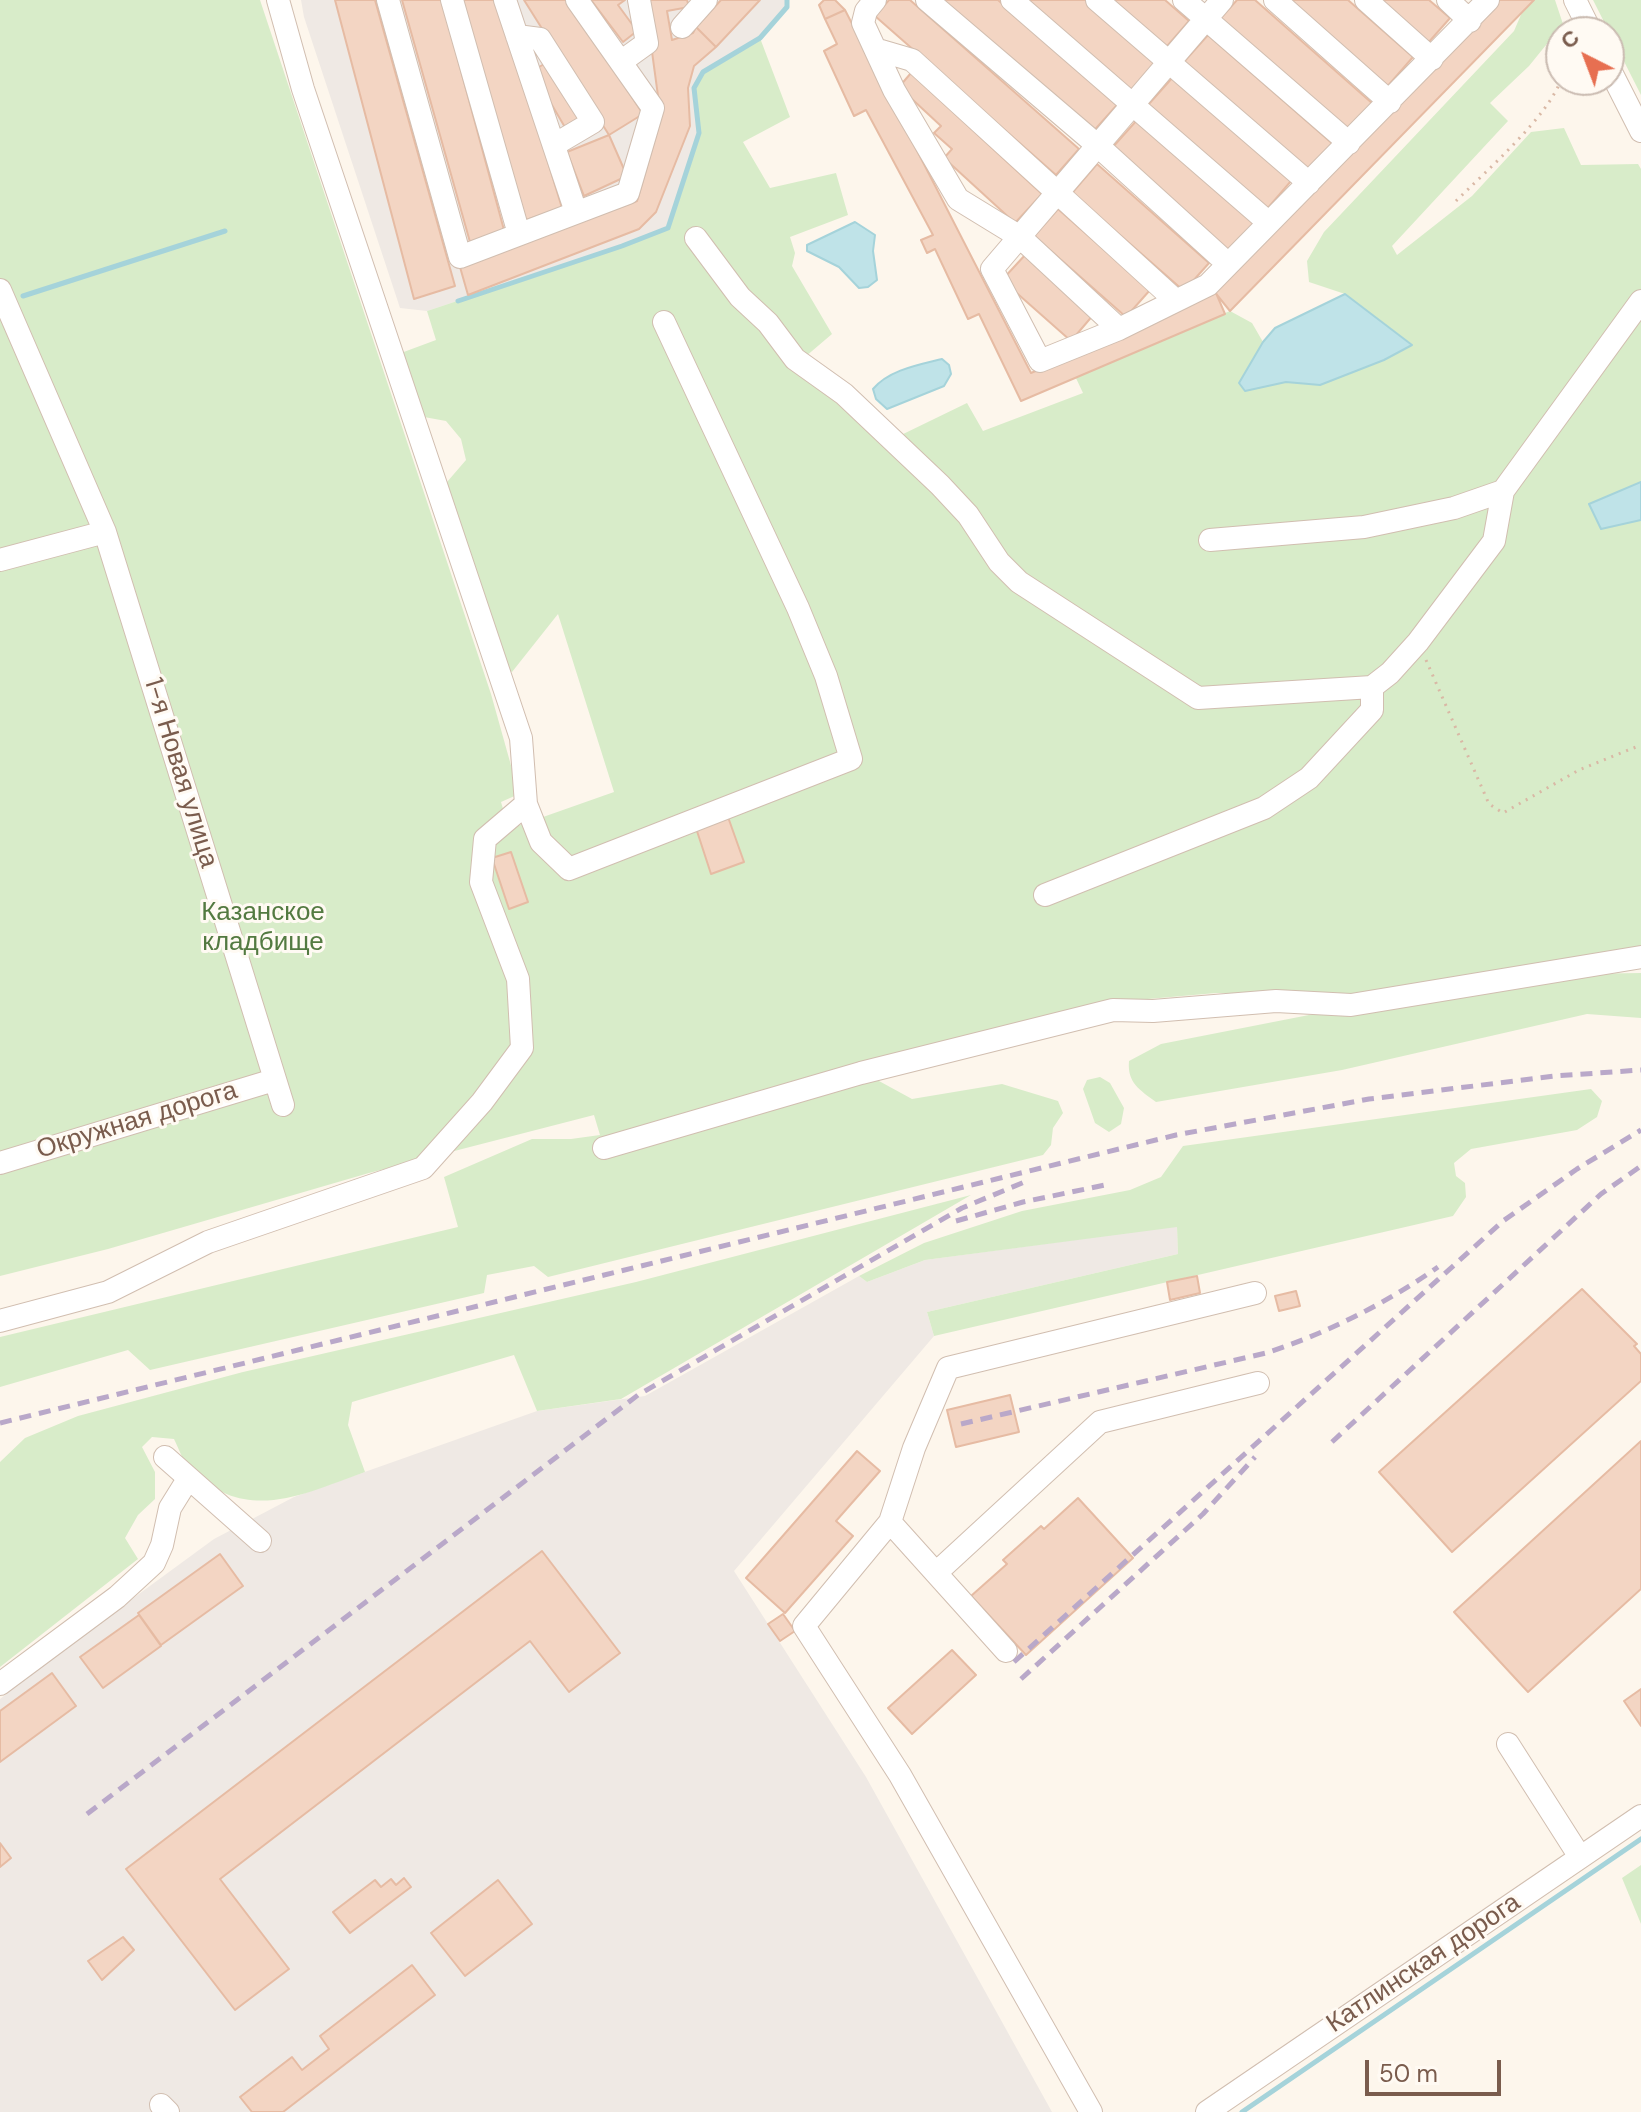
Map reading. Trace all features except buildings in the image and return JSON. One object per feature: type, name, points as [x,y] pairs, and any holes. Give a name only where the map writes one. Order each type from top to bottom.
[{"type":"street","points":[[278,0],[303,89],[521,738],[526,804],[541,842],[569,869],[851,759],[826,676],[798,608],[664,322]]},
{"type":"street","points":[[388,0],[460,257],[628,193],[653,108],[577,0]]},
{"type":"street","points":[[452,0],[519,234]]},
{"type":"street","points":[[505,0],[576,212]]},
{"type":"street","points":[[622,61],[647,43],[639,0]]},
{"type":"street","points":[[682,27],[706,0]]},
{"type":"street","points":[[875,0],[866,11],[863,23],[894,90],[958,199],[1020,237],[1119,329]]},
{"type":"street","points":[[927,0],[1097,145],[1228,264]]},
{"type":"street","points":[[1012,0],[1269,223]]},
{"type":"street","points":[[1097,0],[1309,183]]},
{"type":"street","points":[[1184,0],[1349,143]]},
{"type":"street","points":[[1222,0],[992,269],[1040,361],[1119,329],[1208,285],[1488,0]]},
{"type":"street","points":[[1275,0],[1390,102]]},
{"type":"street","points":[[1366,0],[1432,59]]},
{"type":"street","points":[[1448,0],[1470,21]]},
{"type":"street","points":[[517,36],[540,39],[593,122],[554,145]]},
{"type":"street","points":[[878,50],[912,60],[1175,300]]},
{"type":"street","points":[[1623,96],[1641,131]]},
{"type":"street","points":[[696,238],[740,297],[768,323],[795,359],[844,394],[940,485],[968,515],[999,562],[1019,582],[1198,698],[1372,687],[1390,673],[1418,642],[1494,541],[1503,491],[1641,301]]},
{"type":"street","name":"1-я Новая улица","points":[[0,290],[105,532],[283,1105]]},
{"type":"street","points":[[1210,540],[1364,527],[1454,508],[1503,491]]},
{"type":"street","points":[[0,560],[105,532]]},
{"type":"street","points":[[1045,895],[1264,808],[1309,778],[1347,739],[1372,710],[1372,687]]},
{"type":"street","points":[[0,1321],[108,1292],[208,1242],[423,1168],[482,1102],[522,1048],[518,979],[481,882],[485,839],[526,804]]},
{"type":"street","points":[[604,1148],[861,1073],[1113,1010],[1153,1011],[1276,1001],[1351,1005],[1641,957]]},
{"type":"street","name":"Окружная дорога","points":[[0,1163],[274,1080]]},
{"type":"street","points":[[1091,2112],[900,1775],[804,1626],[890,1522],[914,1448],[948,1368],[1255,1293]]},
{"type":"street","points":[[936,1573],[1100,1422],[1258,1383]]},
{"type":"street","points":[[165,1457],[260,1541]]},
{"type":"street","points":[[0,1684],[117,1597],[154,1563],[162,1545],[170,1508],[188,1479]]},
{"type":"street","points":[[890,1522],[1006,1651]]},
{"type":"street","points":[[1508,1744],[1580,1857]]},
{"type":"street","name":"Катлинская дорога","points":[[1207,2112],[1641,1816]]},
{"type":"path","points":[[1456,201],[1555,96]]},
{"type":"path","points":[[1418,642],[1489,804],[1503,813],[1579,770],[1641,745]]},
{"type":"shaded area","points":[[301,0],[787,0],[787,7],[760,38],[703,72],[694,88],[699,133],[668,228],[427,311],[400,308]]},
{"type":"shaded area","points":[[1177,1226],[1178,1254],[927,1312],[934,1336],[734,1571],[866,1777],[1052,2112],[0,2112],[0,1699],[98,1624],[214,1539],[294,1497],[537,1411],[645,1396],[859,1276],[867,1282],[925,1260]]},
{"type":"green space","name":"Казанское кладбище","points":[[0,0],[260,0],[491,694],[519,794],[501,802],[509,829],[614,792],[558,614],[512,672],[504,667],[447,482],[466,460],[461,439],[446,421],[424,417],[401,353],[436,340],[427,311],[668,228],[699,133],[694,88],[703,72],[760,38],[790,117],[743,142],[770,188],[836,173],[848,215],[790,237],[795,253],[792,266],[832,334],[805,357],[897,437],[967,403],[983,431],[1083,393],[1075,376],[1230,311],[1252,323],[1263,342],[1239,383],[1246,391],[1286,382],[1320,385],[1411,346],[1345,294],[1309,282],[1307,261],[1324,232],[1514,31],[1523,10],[1534,0],[1555,0],[1560,16],[1545,16],[1545,46],[1490,103],[1508,121],[1392,246],[1397,255],[1472,196],[1531,132],[1564,128],[1581,165],[1638,164],[1641,169],[1641,946],[1352,994],[1216,993],[1114,1002],[851,1076],[879,1081],[912,1099],[1002,1084],[1058,1101],[1063,1113],[1053,1128],[1051,1145],[1043,1155],[548,1277],[534,1266],[487,1275],[484,1293],[150,1370],[128,1350],[0,1387],[0,1337],[458,1227],[444,1177],[532,1139],[600,1135],[594,1115],[369,1173],[108,1249],[0,1276]]},
{"type":"green space","points":[[1593,0],[1641,0],[1641,95],[1625,63],[1625,16],[1601,16]]},
{"type":"green space","points":[[1641,973],[1641,1018],[1587,1014],[1342,1070],[1156,1102],[1136,1085],[1130,1075],[1129,1061],[1161,1044],[1309,1015],[1574,974]]},
{"type":"green space","points":[[1100,1077],[1110,1083],[1124,1108],[1121,1124],[1109,1132],[1095,1123],[1083,1089],[1087,1080]]},
{"type":"green space","points":[[1591,1089],[1602,1101],[1597,1117],[1577,1130],[1471,1149],[1454,1163],[1456,1176],[1465,1183],[1466,1197],[1453,1216],[934,1336],[927,1312],[1178,1254],[1177,1227],[925,1260],[867,1282],[859,1276],[924,1243],[1022,1211],[1130,1190],[1161,1177],[1183,1146]]},
{"type":"green space","points":[[971,1195],[621,1399],[537,1411],[514,1355],[352,1402],[348,1425],[365,1472],[320,1489],[276,1500],[234,1497],[213,1487],[192,1471],[174,1439],[152,1437],[142,1447],[155,1472],[155,1499],[138,1515],[125,1538],[138,1559],[0,1667],[0,1462],[25,1438],[78,1416],[243,1372],[636,1282]]},
{"type":"green space","points":[[1641,1865],[1641,1924],[1622,1878]]},
{"type":"water","points":[[855,222],[875,235],[873,251],[877,280],[868,287],[859,288],[839,267],[807,251],[807,245]]},
{"type":"water","points":[[1345,294],[1412,345],[1384,360],[1320,385],[1286,382],[1245,391],[1239,383],[1275,328]]},
{"type":"water","points":[[942,359],[949,365],[951,374],[944,386],[887,409],[876,399],[873,389],[887,377]]},
{"type":"water","points":[[1641,482],[1641,520],[1601,529],[1589,504]]},
{"type":"waterway","points":[[458,301],[668,228],[699,133],[694,88],[703,72],[760,38],[787,7],[787,0]]},
{"type":"waterway","points":[[23,296],[225,231]]},
{"type":"waterway","points":[[1242,2112],[1641,1839]]},
{"type":"railway","points":[[0,1423],[1176,1135],[1369,1099],[1555,1076],[1641,1070]]},
{"type":"railway","points":[[1014,1662],[1503,1221],[1577,1169],[1641,1130]]},
{"type":"railway","points":[[1332,1442],[1601,1194],[1641,1166]]},
{"type":"railway","points":[[87,1814],[638,1395],[962,1208],[1027,1181]]},
{"type":"railway","points":[[956,1221],[1023,1202],[1110,1184]]},
{"type":"railway","points":[[961,1424],[1266,1353],[1355,1316],[1438,1267]]},
{"type":"railway","points":[[1021,1679],[1203,1514],[1255,1457]]}]
